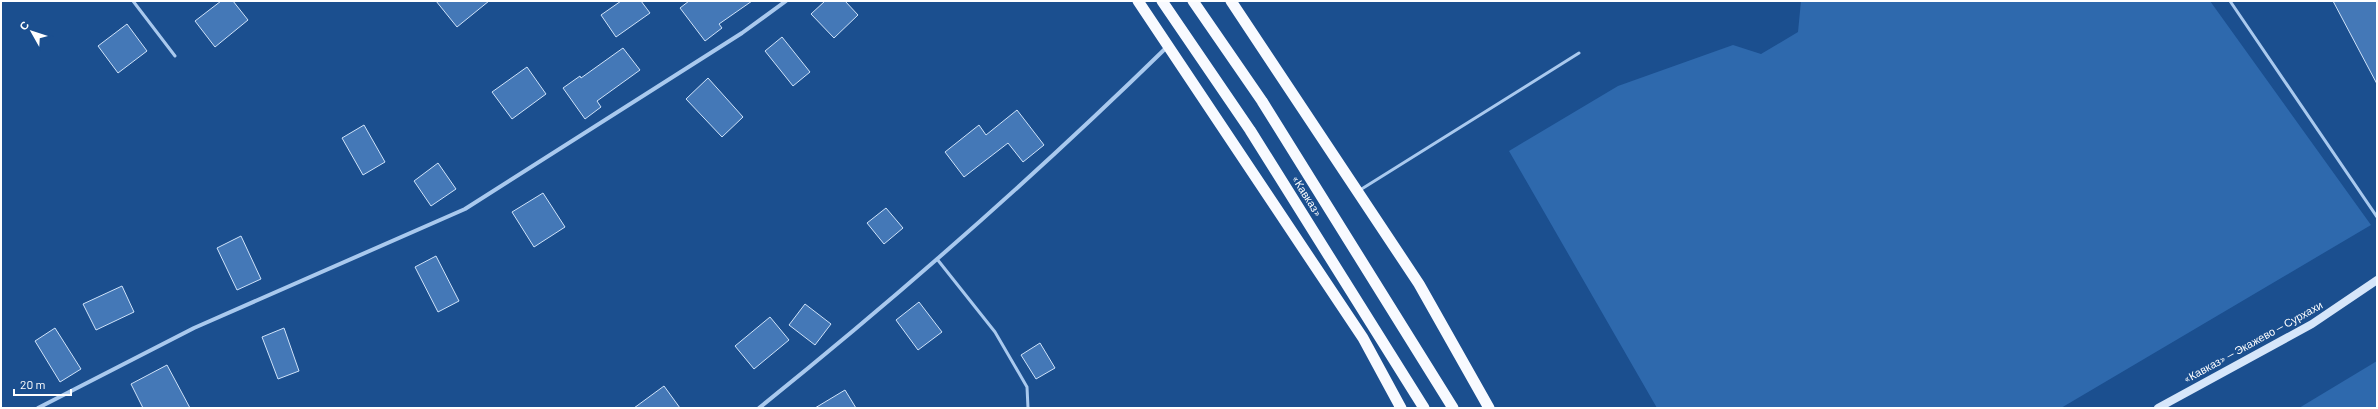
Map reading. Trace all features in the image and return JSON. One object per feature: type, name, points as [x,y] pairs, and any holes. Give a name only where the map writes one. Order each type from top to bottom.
[{"type":"highway","points":[[1138,1],[1363,338],[1401,408]]},
{"type":"highway","name":"«Кавказ»","points":[[1162,1],[1250,130],[1424,408]]},
{"type":"highway","name":"«Кавказ»","points":[[1193,1],[1262,101],[1453,408]]},
{"type":"highway","points":[[1231,1],[1305,115],[1358,191],[1419,284],[1489,408]]},
{"type":"main road","name":"«Кавказ» — Экажево — Сурхахи","points":[[2158,408],[2312,324],[2377,280]]},
{"type":"street","points":[[38,408],[194,328],[465,209],[742,33],[786,1]]},
{"type":"street","points":[[759,408],[856,330],[937,259],[1079,133],[1168,46]]},
{"type":"lane","points":[[133,1],[175,56]]},
{"type":"lane","points":[[2230,1],[2377,217]]},
{"type":"lane","points":[[1358,191],[1579,53]]},
{"type":"lane","points":[[937,259],[995,332],[1027,387],[1028,408]]},
{"type":"shaded area","points":[[1801,1],[2210,1],[2371,225],[2061,408],[1657,408],[1509,151],[1618,86],[1733,45],[1761,54],[1798,32]]},
{"type":"shaded area","points":[[2377,361],[2377,408],[2299,408]]},
{"type":"building","points":[[221,1],[233,1],[248,20],[215,47],[195,21]]},
{"type":"building","points":[[436,1],[489,1],[457,27]]},
{"type":"building","points":[[621,1],[641,1],[650,13],[616,37],[601,15]]},
{"type":"building","points":[[689,1],[752,1],[719,24],[722,28],[705,41],[680,8]]},
{"type":"building","points":[[825,1],[845,1],[858,15],[834,38],[811,14]]},
{"type":"building","points":[[2333,1],[2377,1],[2377,84]]},
{"type":"building","points":[[127,24],[147,51],[118,73],[98,46]]},
{"type":"building","points":[[782,37],[810,72],[793,86],[765,51]]},
{"type":"building","points":[[623,48],[640,70],[597,101],[601,107],[585,119],[563,88],[580,76],[581,78]]},
{"type":"building","points":[[527,67],[546,94],[512,119],[492,92]]},
{"type":"building","points":[[708,78],[743,117],[722,137],[686,99]]},
{"type":"building","points":[[1017,110],[1044,145],[1023,162],[1008,143],[964,177],[945,152],[979,125],[986,135]]},
{"type":"building","points":[[364,125],[385,162],[363,175],[342,138]]},
{"type":"building","points":[[438,163],[456,189],[431,206],[414,181]]},
{"type":"building","points":[[543,193],[565,227],[534,247],[512,212]]},
{"type":"building","points":[[886,208],[903,228],[884,244],[867,223]]},
{"type":"building","points":[[241,236],[261,279],[237,290],[217,248]]},
{"type":"building","points":[[436,256],[459,301],[438,312],[415,267]]},
{"type":"building","points":[[122,286],[134,312],[96,330],[83,304]]},
{"type":"building","points":[[919,302],[942,332],[918,350],[896,320]]},
{"type":"building","points":[[805,304],[831,324],[815,345],[789,325]]},
{"type":"building","points":[[770,317],[789,340],[754,369],[735,346]]},
{"type":"building","points":[[55,328],[81,369],[60,382],[35,341]]},
{"type":"building","points":[[284,328],[299,371],[278,379],[262,337]]},
{"type":"building","points":[[1040,343],[1055,368],[1036,379],[1021,355]]},
{"type":"building","points":[[167,365],[190,408],[143,408],[131,384]]},
{"type":"building","points":[[664,386],[680,408],[634,408]]},
{"type":"building","points":[[845,390],[856,408],[815,408]]}]
